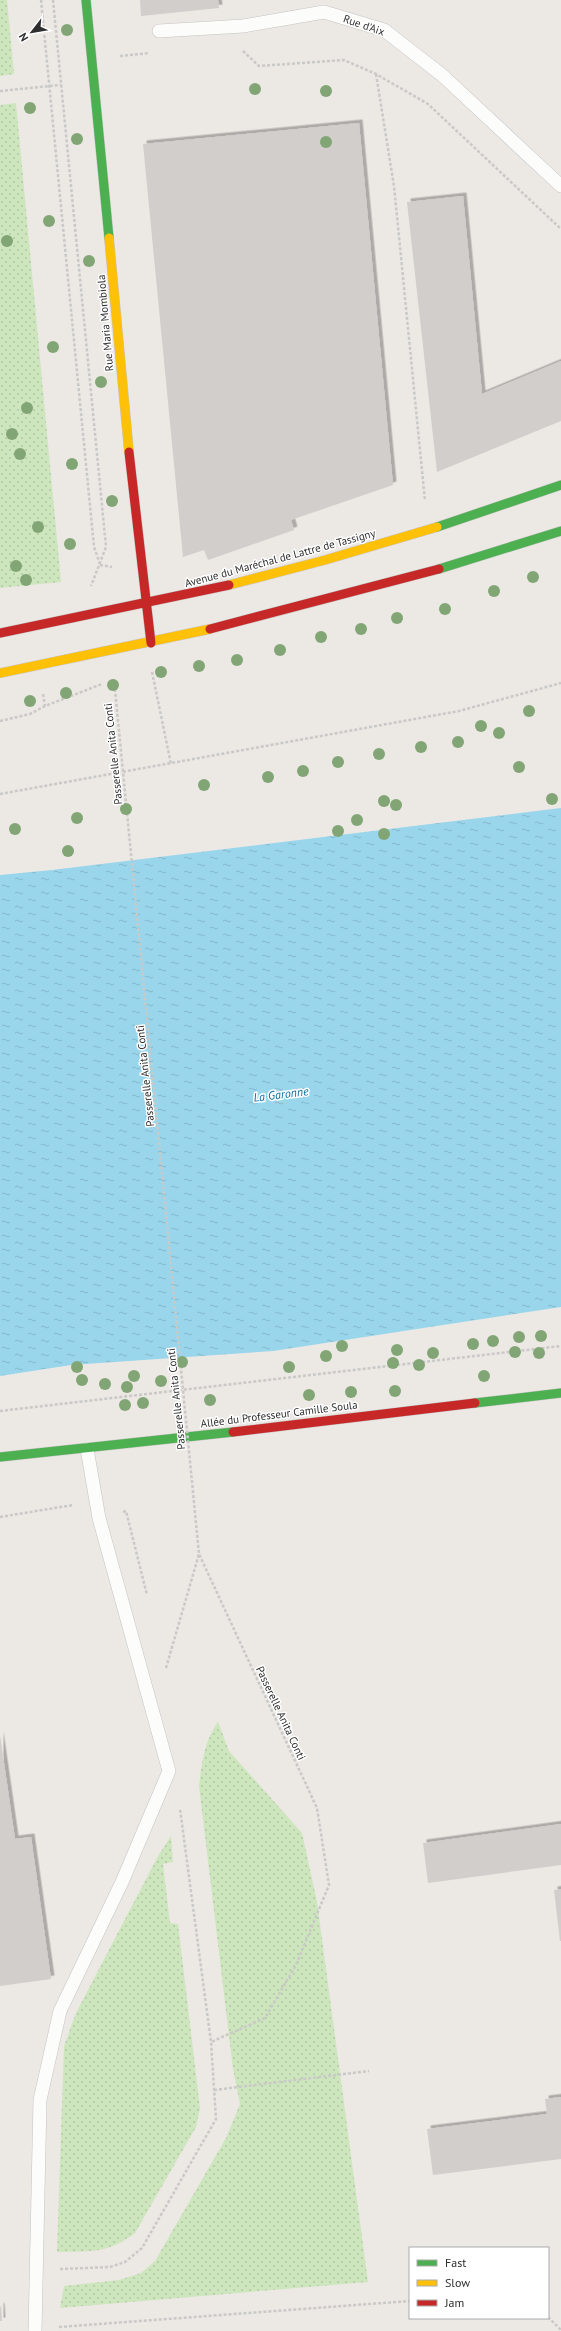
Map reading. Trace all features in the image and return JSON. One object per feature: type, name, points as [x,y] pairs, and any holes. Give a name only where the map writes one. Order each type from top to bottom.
[{"type":"street","name":"Rue Maria Mombiola","points":[[86,0],[137,534],[151,643]]},
{"type":"street","name":"Avenue du Maréchal de Lattre de Tassigny","points":[[0,634],[146,604],[330,560],[500,507],[561,486]]},
{"type":"street","points":[[0,673],[151,643],[331,598],[489,554],[561,530]]},
{"type":"street","name":"Allée du Professeur Camille Soula","points":[[0,1457],[86,1449],[561,1393]]},
{"type":"lane","name":"Rue d'Aix","points":[[159,31],[243,26],[324,12],[384,30],[442,75],[561,186]]},
{"type":"lane","points":[[35,2330],[40,2100],[60,2011],[122,1882],[169,1771],[96,1501],[86,1449]]},
{"type":"path","points":[[41,0],[94,547],[100,564]]},
{"type":"path","points":[[53,0],[106,548],[100,564]]},
{"type":"path","points":[[238,45],[259,66],[344,60],[376,74],[428,104],[561,229]]},
{"type":"path","points":[[136,55],[152,53]]},
{"type":"path","points":[[376,74],[394,186],[425,506]]},
{"type":"path","points":[[0,91],[61,85]]},
{"type":"path","points":[[100,564],[118,568]]},
{"type":"path","points":[[153,672],[171,764]]},
{"type":"path","name":"Passerelle Anita Conti","points":[[0,720],[30,714],[45,706],[114,679],[199,1554],[317,1808],[329,1885],[296,1965],[265,2018],[211,2042]]},
{"type":"path","points":[[0,794],[459,711],[561,683]]},
{"type":"path","points":[[0,1411],[561,1346]]},
{"type":"path","points":[[0,1517],[96,1501]]},
{"type":"path","points":[[166,1668],[199,1554]]},
{"type":"path","points":[[37,2271],[110,2267],[125,2262],[142,2248],[216,2120],[211,2042],[182,1819],[169,1771]]},
{"type":"path","points":[[214,2090],[369,2071]]},
{"type":"path","points":[[35,2330],[409,2301]]},
{"type":"path","points":[[549,2319],[561,2330]]},
{"type":"green space","points":[[0,0],[7,0],[14,74],[0,76]]},
{"type":"green space","points":[[16,103],[61,582],[0,588],[0,105]]},
{"type":"green space","points":[[218,1722],[229,1751],[302,1833],[317,1902],[368,2282],[60,2308],[64,2286],[119,2280],[141,2273],[155,2261],[226,2138],[240,2104],[233,2069],[199,1786],[207,1745],[213,1729]]},
{"type":"green space","points":[[171,1836],[173,1862],[163,1864],[170,1923],[178,1924],[200,2108],[196,2127],[135,2233],[116,2245],[99,2250],[57,2252],[64,2046],[76,2013],[158,1856]]},
{"type":"water","name":"La Garonne","points":[[561,808],[561,1307],[273,1351],[71,1365],[0,1376],[0,875],[52,870]]},
{"type":"building","points":[[140,0],[218,0],[219,8],[141,16]]},
{"type":"building","points":[[359,123],[393,485],[291,520],[294,530],[208,560],[204,550],[183,557],[143,144]]},
{"type":"building","points":[[463,196],[482,394],[561,361],[561,421],[437,472],[407,202]]},
{"type":"building","points":[[0,1735],[15,1839],[31,1837],[51,1979],[0,1986]]},
{"type":"building","points":[[561,1824],[561,1865],[428,1883],[423,1843]]},
{"type":"building","points":[[561,1889],[561,1941],[560,1941],[554,1890]]},
{"type":"building","points":[[561,2097],[561,2159],[433,2175],[427,2129],[547,2114],[545,2099]]},
{"type":"building","points":[[1,2306],[2,2321],[0,2321],[0,2307]]},
{"type":"traffic: fast","points":[[86,0],[109,238]]},
{"type":"traffic: fast","points":[[437,527],[561,485]]},
{"type":"traffic: fast","points":[[439,569],[561,531]]},
{"type":"traffic: fast","points":[[475,1403],[561,1393]]},
{"type":"traffic: fast","points":[[0,1457],[233,1432]]},
{"type":"traffic: slow","points":[[109,238],[129,452]]},
{"type":"traffic: slow","points":[[229,585],[325,560],[437,527]]},
{"type":"traffic: slow","points":[[0,673],[210,629]]},
{"type":"traffic: jam","points":[[129,452],[151,643]]},
{"type":"traffic: jam","points":[[210,629],[439,569]]},
{"type":"traffic: jam","points":[[0,633],[229,585]]},
{"type":"traffic: jam","points":[[233,1432],[475,1403]]}]
